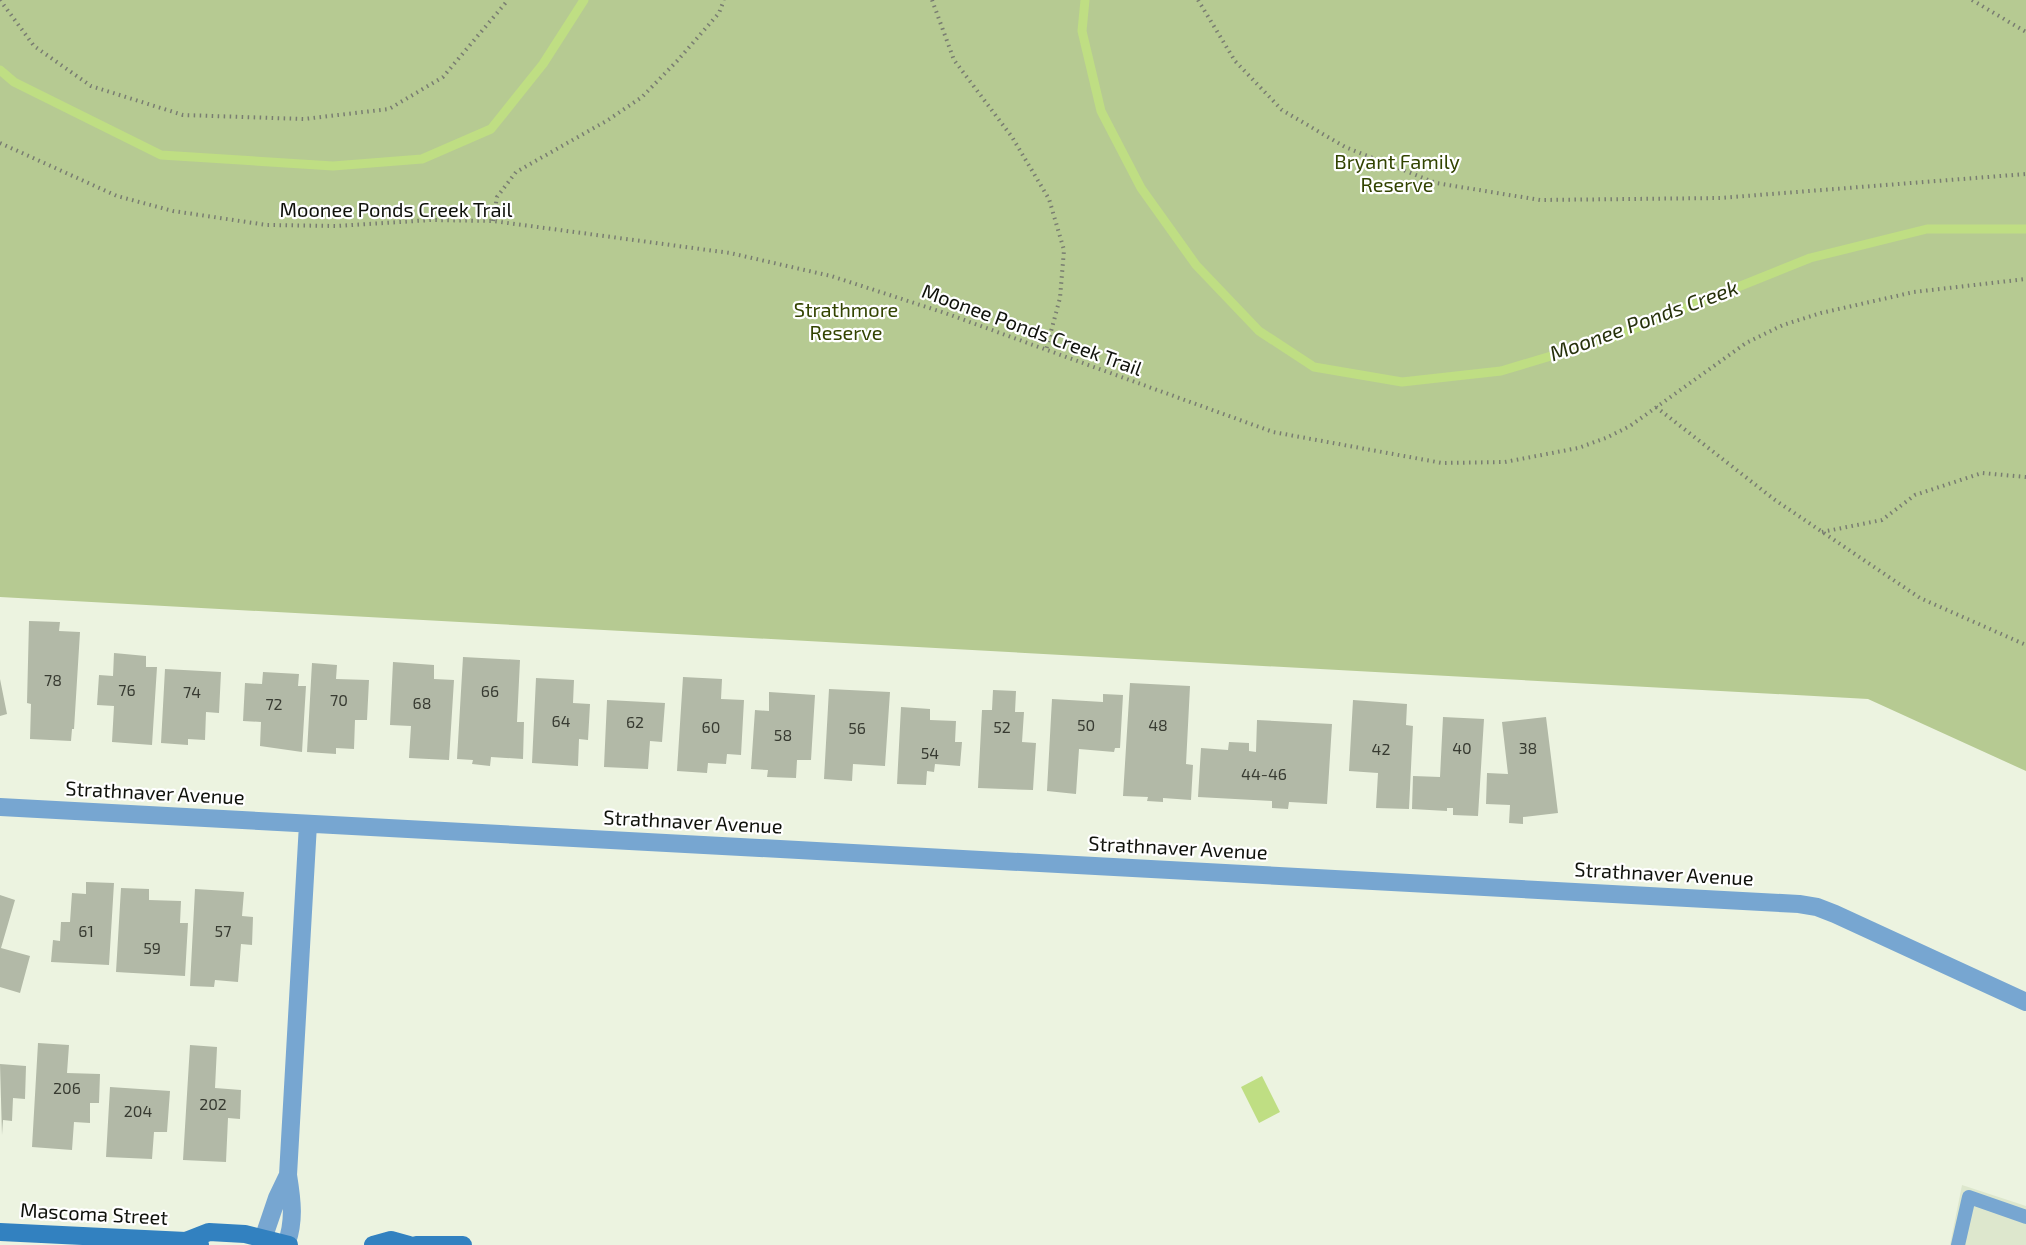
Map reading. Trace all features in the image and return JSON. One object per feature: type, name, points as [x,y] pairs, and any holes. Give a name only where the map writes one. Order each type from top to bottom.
[{"type":"main road","name":"Mascoma Street","points":[[0,1232],[193,1243],[209,1232],[287,1245]]},
{"type":"main road","points":[[373,1245],[391,1240],[409,1245]]},
{"type":"main road","points":[[417,1245],[463,1245]]},
{"type":"street","name":"Strathnaver Avenue","points":[[0,807],[1799,904],[1817,907],[1835,914],[2026,1002]]},
{"type":"street","points":[[287,1245],[292,1229],[293,1204],[288,1175],[308,824]]},
{"type":"street","points":[[263,1241],[277,1198],[288,1175]]},
{"type":"lane","points":[[1958,1245],[1969,1197],[2026,1217]]},
{"type":"path","points":[[0,0],[34,46],[91,86],[183,115],[304,119],[389,110],[442,77],[508,0]]},
{"type":"path","points":[[493,221],[497,197],[516,172],[608,120],[642,97],[719,12],[724,0]]},
{"type":"path","points":[[932,0],[954,60],[1012,137],[1049,199],[1064,250],[1060,298],[1046,350]]},
{"type":"path","points":[[1197,0],[1235,61],[1282,110],[1344,147],[1436,183],[1540,200],[1720,198],[2026,174]]},
{"type":"path","points":[[1972,0],[2026,32]]},
{"type":"path","name":"Moonee Ponds Creek Trail","points":[[0,143],[117,196],[173,211],[267,225],[337,226],[431,220],[493,221],[730,253],[831,276],[1273,432],[1442,463],[1505,462],[1578,448],[1630,426],[1746,343],[1783,326],[1821,313],[1903,294],[2026,279]]},
{"type":"path","points":[[1656,407],[1774,500],[1920,598],[2026,645]]},
{"type":"path","points":[[1822,532],[1882,520],[1915,495],[1982,472],[2026,477]]},
{"type":"shaded area","points":[[1262,1076],[1280,1112],[1259,1123],[1241,1087]]},
{"type":"shaded area","points":[[1962,1185],[2026,1206],[2026,1245],[1950,1245]]},
{"type":"green space","name":"Strathmore Reserve","points":[[0,0],[2026,0],[2026,771],[1868,699],[0,597]]},
{"type":"building","points":[[29,621],[60,622],[59,631],[80,632],[74,729],[72,729],[71,741],[30,739],[31,704],[27,703]]},
{"type":"building","points":[[114,653],[146,656],[146,667],[157,667],[152,745],[112,742],[114,706],[97,705],[99,675],[113,676]]},
{"type":"building","points":[[463,657],[520,660],[517,722],[524,722],[523,759],[491,757],[490,766],[472,764],[473,760],[457,759]]},
{"type":"building","points":[[393,662],[434,665],[434,679],[454,680],[449,760],[409,758],[411,726],[390,725]]},
{"type":"building","points":[[312,663],[337,665],[336,679],[369,680],[367,720],[355,720],[354,749],[336,748],[336,754],[307,752]]},
{"type":"building","points":[[165,669],[221,672],[219,713],[206,712],[205,740],[188,739],[188,745],[161,743]]},
{"type":"building","points":[[263,672],[299,674],[298,686],[306,686],[302,752],[260,746],[261,722],[243,721],[245,683],[262,684]]},
{"type":"building","points":[[683,677],[722,679],[721,699],[744,700],[741,755],[727,754],[726,764],[708,763],[707,773],[677,771]]},
{"type":"building","points":[[536,678],[574,680],[573,703],[590,704],[588,740],[579,739],[578,766],[532,763]]},
{"type":"building","points":[[0,679],[7,714],[0,716]]},
{"type":"building","points":[[1130,683],[1190,686],[1186,764],[1193,765],[1191,800],[1163,798],[1163,802],[1147,801],[1148,797],[1123,796]]},
{"type":"building","points":[[829,689],[890,692],[885,766],[853,764],[852,781],[824,779]]},
{"type":"building","points":[[993,690],[1016,691],[1015,712],[1024,712],[1022,742],[1036,743],[1033,790],[978,788],[982,710],[992,710]]},
{"type":"building","points":[[769,692],[815,695],[811,760],[797,760],[796,778],[767,777],[768,770],[751,769],[755,710],[769,711]]},
{"type":"building","points":[[1103,694],[1123,695],[1120,748],[1115,748],[1114,752],[1079,749],[1076,794],[1047,791],[1052,699],[1103,702]]},
{"type":"building","points":[[607,700],[665,703],[662,742],[650,741],[648,769],[604,767]]},
{"type":"building","points":[[1353,700],[1407,704],[1406,725],[1413,726],[1409,809],[1376,808],[1378,773],[1349,771]]},
{"type":"building","points":[[901,707],[930,709],[930,720],[956,721],[955,742],[962,742],[960,766],[935,764],[934,772],[927,771],[926,785],[897,784]]},
{"type":"building","points":[[1443,717],[1484,719],[1478,816],[1453,815],[1453,808],[1447,808],[1447,811],[1412,809],[1413,776],[1440,777]]},
{"type":"building","points":[[1546,717],[1558,813],[1523,817],[1523,824],[1509,823],[1510,805],[1486,804],[1487,773],[1508,774],[1502,722]]},
{"type":"building","points":[[1257,720],[1332,724],[1327,804],[1289,802],[1288,809],[1272,808],[1272,801],[1198,797],[1201,748],[1228,750],[1229,742],[1249,743],[1249,751],[1256,752]]},
{"type":"building","points":[[86,882],[114,883],[109,965],[51,962],[53,940],[60,941],[61,922],[70,922],[72,893],[86,894]]},
{"type":"building","points":[[121,888],[149,889],[149,900],[181,901],[180,923],[188,923],[185,976],[116,972]]},
{"type":"building","points":[[195,889],[244,892],[242,916],[253,917],[252,945],[241,944],[238,982],[215,980],[214,987],[190,986]]},
{"type":"building","points":[[0,895],[15,900],[1,948],[30,956],[20,993],[0,987]]},
{"type":"building","points":[[38,1043],[69,1045],[67,1073],[100,1074],[99,1103],[90,1103],[90,1123],[74,1122],[72,1150],[32,1147]]},
{"type":"building","points":[[190,1045],[217,1047],[215,1088],[241,1090],[240,1119],[228,1118],[226,1162],[183,1160]]},
{"type":"building","points":[[0,1064],[26,1066],[25,1099],[13,1098],[12,1121],[3,1120],[2,1135]]},
{"type":"building","points":[[110,1087],[170,1091],[167,1132],[154,1132],[152,1159],[106,1157]]},
{"type":"waterway","name":"Moonee Ponds Creek","points":[[0,70],[14,82],[161,155],[333,166],[422,159],[491,129],[543,64],[584,0]]},
{"type":"waterway","name":"Moonee Ponds Creek","points":[[1085,0],[1082,31],[1101,111],[1141,188],[1196,265],[1259,331],[1314,367],[1402,382],[1501,371],[1611,338],[1810,258],[1927,229],[2026,229]]},
{"type":"park label","name":"Bryant Family Reserve","points":[[1397,174]]}]
